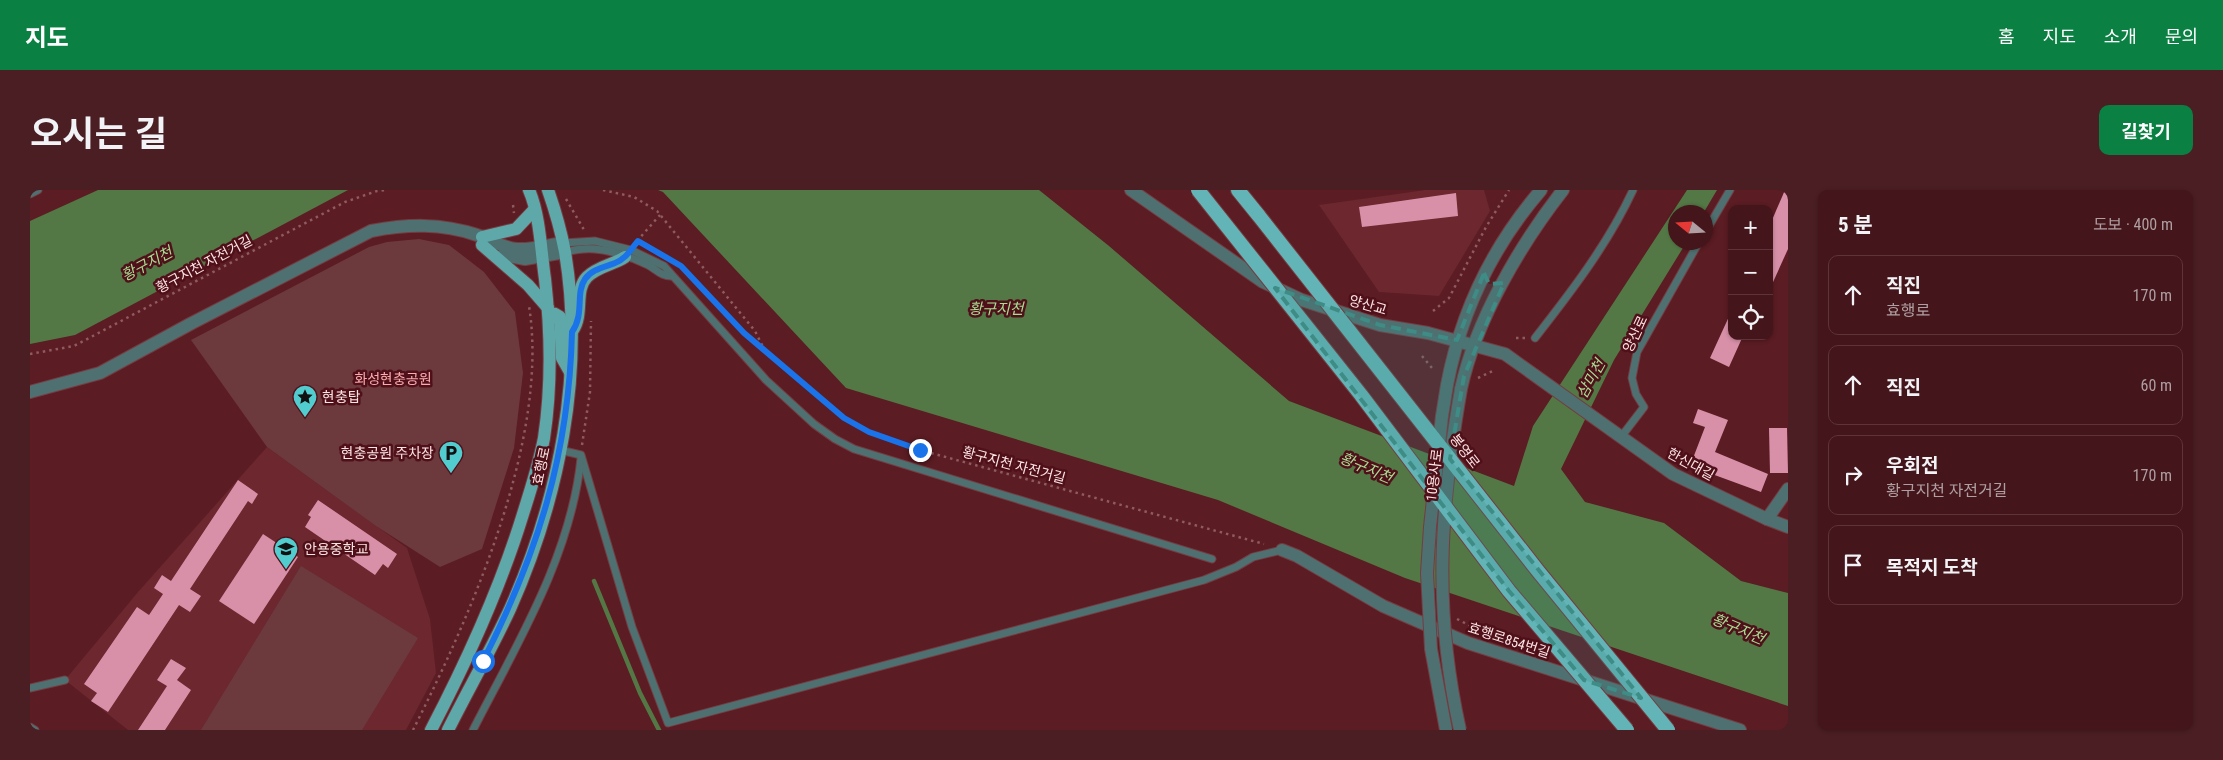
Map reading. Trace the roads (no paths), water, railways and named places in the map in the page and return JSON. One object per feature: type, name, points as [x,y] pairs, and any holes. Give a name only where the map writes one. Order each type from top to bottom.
[{"type":"highway","points":[[1198,190],[1361,395],[1510,591],[1627,730]]},
{"type":"highway","name":"봉영로","points":[[1238,190],[1538,571],[1668,730]]},
{"type":"main road","name":"효행로","points":[[448,730],[509,610],[540,531],[556,474],[569,394],[572,332],[564,247],[548,190]]},
{"type":"main road","name":"효행로","points":[[431,730],[484,620],[509,556],[533,482],[544,439],[548,400],[550,345],[541,252],[530,192]]},
{"type":"main road","points":[[534,210],[516,229],[482,241],[528,285],[548,314],[555,314],[560,318],[562,358],[564,365],[570,372]]},
{"type":"main road","points":[[572,332],[578,323],[580,298],[586,278],[603,266],[616,263],[628,253]]},
{"type":"main road","points":[[467,654],[483,661]]},
{"type":"street","name":"양산교","points":[[1131,190],[1263,282],[1294,296],[1380,325],[1428,333],[1505,354],[1606,426]]},
{"type":"street","name":"10용사로","points":[[1446,730],[1431,650],[1427,573],[1430,528],[1447,385],[1457,340],[1466,312],[1484,273],[1520,214],[1541,190]]},
{"type":"street","name":"10용사로","points":[[1460,730],[1450,688],[1444,645],[1441,574],[1448,473],[1461,389],[1474,345],[1504,283],[1524,246],[1564,190]]},
{"type":"street","points":[[30,392],[100,373],[192,323],[371,231],[402,225],[437,225],[467,233],[482,241],[518,249],[541,252],[564,247]]},
{"type":"street","points":[[1484,273],[1489,284],[1504,283]]},
{"type":"street","name":"한신대길","points":[[1606,426],[1673,474],[1767,519],[1788,527]]},
{"type":"street","points":[[1767,519],[1788,489]]},
{"type":"street","name":"효행로854번길","points":[[1282,550],[1297,556],[1382,606],[1468,643],[1740,730]]},
{"type":"lane","points":[[30,194],[38,190]]},
{"type":"lane","points":[[1534,338],[1571,293],[1624,210],[1633,190]]},
{"type":"lane","points":[[1713,219],[1730,190]]},
{"type":"lane","points":[[564,247],[628,253],[666,277],[672,276],[766,380],[814,424],[835,440],[854,449],[1212,559]]},
{"type":"lane","name":"양산로","points":[[1621,437],[1644,408],[1636,394],[1632,378],[1637,352],[1694,250]]},
{"type":"lane","points":[[560,450],[581,455]]},
{"type":"lane","points":[[581,455],[632,627],[668,723],[1204,580],[1236,567],[1253,557],[1282,550]]},
{"type":"lane","points":[[473,730],[549,579],[574,494],[581,455]]},
{"type":"lane","points":[[30,688],[65,680]]},
{"type":"lane","points":[[30,727],[35,730]]},
{"type":"water","name":"황구지천","points":[[98,190],[348,190],[75,335],[30,344],[30,221]]},
{"type":"water","name":"황구지천","points":[[658,190],[1039,190],[1109,246],[1289,401],[1514,486],[1533,426],[1668,219],[1668,250],[1682,250],[1614,360],[1561,469],[1585,502],[1664,523],[1741,581],[1788,593],[1788,706],[1405,578],[1218,500],[846,388],[663,192]]},
{"type":"water","name":"황구지천","points":[[1687,190],[1717,190],[1708,205],[1677,205]]},
{"type":"waterway","points":[[594,581],[640,693],[659,730]]},
{"type":"place","name":"현충탑","points":[[305,418]]},
{"type":"place","name":"현충공원 주차장","points":[[451,474]]},
{"type":"place","name":"안용중학교","points":[[286,570]]},
{"type":"park label","name":"화성현충공원","points":[[393,379]]},
{"type":"water label","name":"삼미천","points":[[1591,379]]}]
